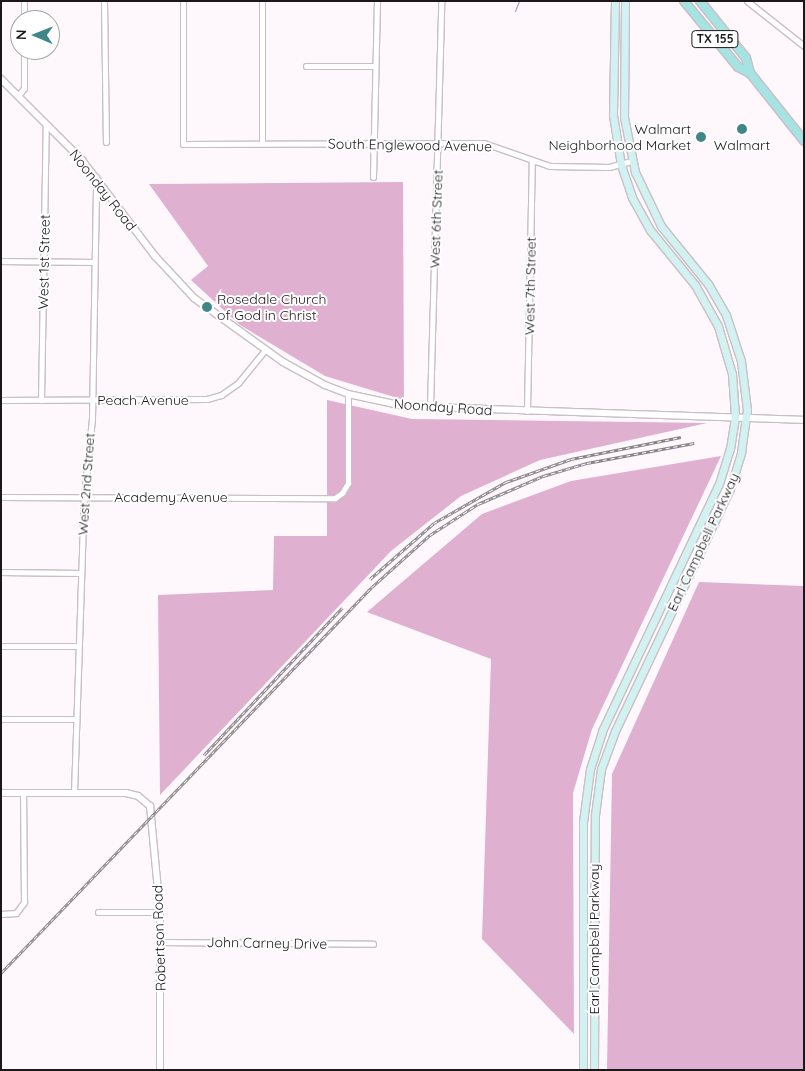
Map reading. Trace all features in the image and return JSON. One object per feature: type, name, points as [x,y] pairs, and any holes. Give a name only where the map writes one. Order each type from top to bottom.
[{"type":"main road","name":"Earl Campbell Parkway","points":[[582,1070],[584,804],[590,769],[602,731],[719,484],[728,457],[735,416],[732,374],[725,343],[710,309],[690,280],[650,230],[632,197],[621,165],[612,106],[615,1]]},
{"type":"main road","name":"Earl Campbell Parkway","points":[[594,1070],[595,806],[601,769],[611,738],[730,489],[741,452],[746,417],[744,377],[737,344],[720,304],[699,272],[657,220],[643,194],[632,161],[624,106],[625,1]]},
{"type":"main road","name":"TX 155","points":[[684,1],[738,67],[750,73]]},
{"type":"main road","name":"TX 155","points":[[700,1],[746,58],[750,73],[804,142]]},
{"type":"main road","points":[[614,36],[624,37]]},
{"type":"main road","points":[[614,58],[624,58]]},
{"type":"main road","points":[[613,71],[624,72]]},
{"type":"main road","points":[[612,106],[624,106]]},
{"type":"main road","points":[[690,280],[699,272]]},
{"type":"main road","points":[[584,804],[595,806]]},
{"type":"street","points":[[104,1],[106,142]]},
{"type":"street","name":"South Englewood Avenue","points":[[182,1],[183,144],[438,143],[495,145],[532,161],[554,166],[621,165],[632,161]]},
{"type":"street","points":[[262,1],[262,143]]},
{"type":"street","points":[[373,177],[377,1]]},
{"type":"street","name":"West 6th Street","points":[[430,408],[441,1]]},
{"type":"street","points":[[747,1],[804,46]]},
{"type":"street","points":[[18,96],[24,88],[24,60]]},
{"type":"street","points":[[306,66],[375,66]]},
{"type":"street","name":"Noonday Road","points":[[1,79],[96,176],[115,206],[172,276],[214,314],[265,350],[304,374],[348,394],[404,406],[430,408],[735,416],[804,420]]},
{"type":"street","name":"West 1st Street","points":[[41,400],[46,124]]},
{"type":"street","name":"West 7th Street","points":[[527,411],[532,161]]},
{"type":"street","name":"West 2nd Street","points":[[74,792],[80,573],[92,400],[96,176]]},
{"type":"street","points":[[1,261],[94,262]]},
{"type":"street","name":"Peach Avenue","points":[[1,400],[192,401],[221,395],[248,372],[265,350]]},
{"type":"street","name":"Academy Avenue","points":[[1,497],[330,499],[340,495],[348,483],[348,394]]},
{"type":"street","points":[[1,572],[80,573]]},
{"type":"street","points":[[1,646],[78,646]]},
{"type":"street","points":[[1,719],[76,719]]},
{"type":"street","points":[[1,792],[74,792]]},
{"type":"street","name":"Robertson Road","points":[[74,792],[131,793],[150,806],[160,912],[160,1070]]},
{"type":"street","points":[[1,914],[16,913],[24,902],[23,793]]},
{"type":"street","points":[[98,912],[160,912]]},
{"type":"street","name":"John Carney Drive","points":[[161,942],[373,944]]},
{"type":"shaded area","points":[[403,182],[404,400],[325,376],[240,325],[191,280],[208,266],[149,184]]},
{"type":"shaded area","points":[[327,400],[412,419],[707,423],[540,460],[461,496],[391,551],[160,795],[158,595],[273,590],[274,536],[327,536]]},
{"type":"shaded area","points":[[721,456],[592,729],[573,793],[574,1034],[482,939],[491,659],[367,612],[482,514],[571,481]]},
{"type":"shaded area","points":[[699,582],[804,586],[804,1070],[607,1070],[612,774]]},
{"type":"waterway","points":[[515,11],[519,1]]},
{"type":"railway","points":[[370,579],[434,523],[506,482],[571,459],[681,437]]},
{"type":"railway","points":[[1,973],[372,587],[430,535],[478,504],[543,476],[587,463],[694,443]]},
{"type":"railway","points":[[204,755],[342,608]]},
{"type":"place","name":"Walmart","points":[[742,129]]},
{"type":"place","name":"Walmart Neighborhood Market","points":[[701,137]]},
{"type":"place","name":"Rosedale Church of God in Christ","points":[[207,307]]}]
